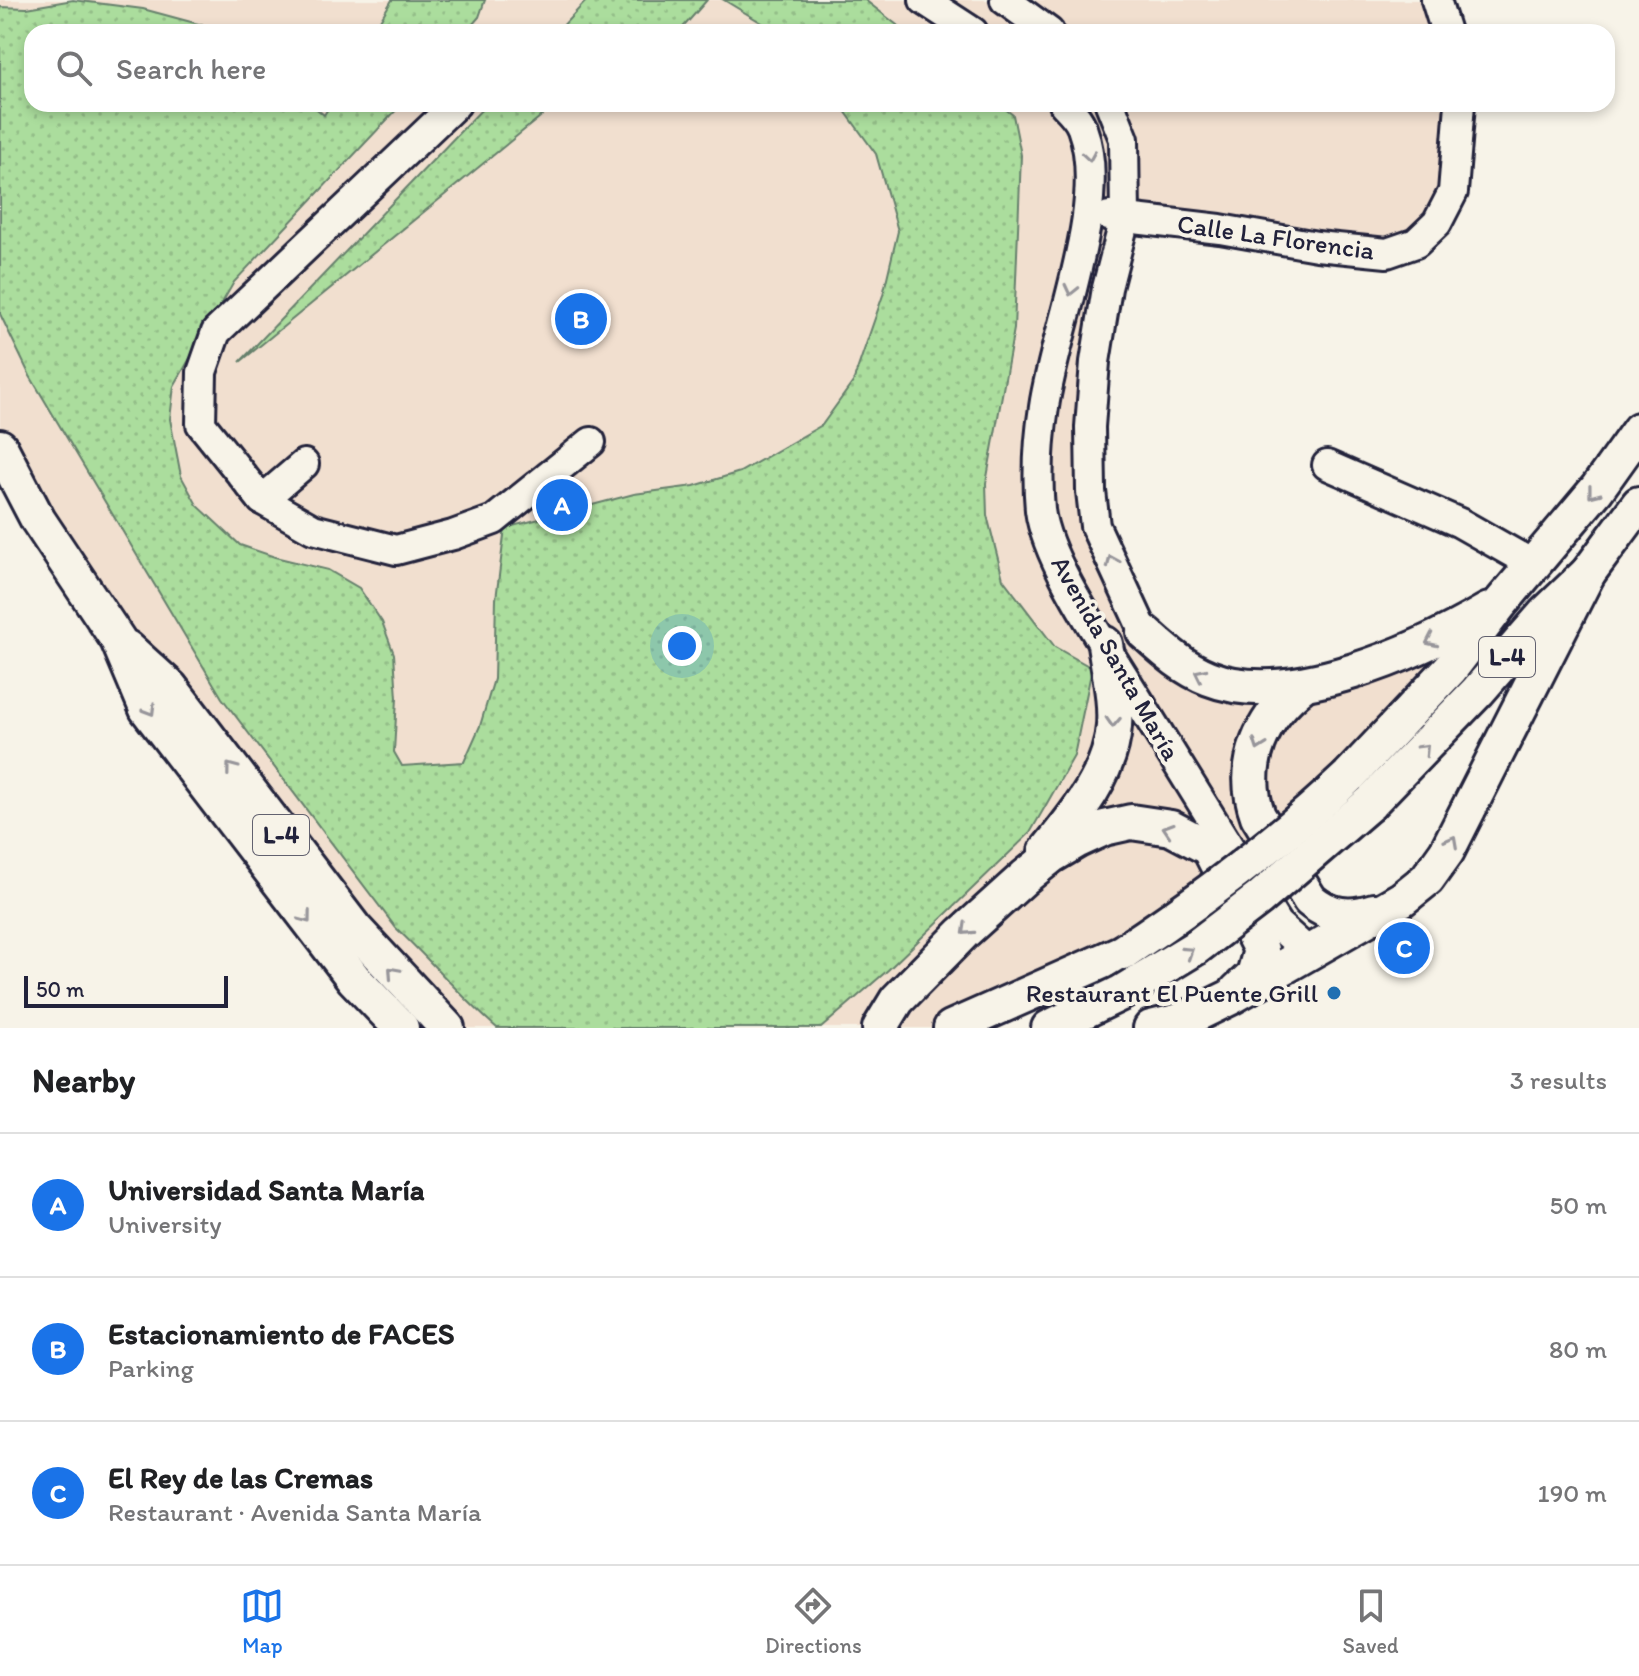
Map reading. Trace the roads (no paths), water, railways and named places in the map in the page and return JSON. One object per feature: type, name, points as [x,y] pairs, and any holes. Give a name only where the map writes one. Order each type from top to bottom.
[{"type":"main road","name":"L-4","points":[[951,1028],[1123,952],[1188,910],[1302,820],[1401,724],[1451,668],[1500,604],[1597,489],[1639,430]]},
{"type":"main road","name":"L-4","points":[[0,447],[38,520],[118,640],[147,709],[354,979],[401,1028]]},
{"type":"main road","name":"L-4","points":[[1151,1028],[1184,1020],[1231,997],[1402,899],[1427,879],[1447,851],[1588,573],[1639,504]]},
{"type":"main road","name":"L-4","points":[[1049,1028],[1121,993],[1195,948],[1259,899],[1369,804],[1478,691],[1546,613],[1588,573]]},
{"type":"main road","name":"L-4","points":[[1402,899],[1359,916],[1341,916],[1310,900],[1258,816],[1251,787],[1257,746],[1275,710],[1304,684],[1398,656],[1500,604]]},
{"type":"main road","points":[[1144,632],[1181,664],[1212,680],[1253,686],[1304,684]]},
{"type":"main road","name":"L-4","points":[[118,640],[170,687],[354,928],[447,1028]]},
{"type":"main road","name":"L-4","points":[[1025,877],[1064,829],[1102,773],[1114,727],[1105,644]]},
{"type":"main road","name":"L-4","points":[[880,1028],[897,1000],[963,933],[1025,877],[1078,840],[1104,828],[1131,822],[1171,828],[1209,848],[1261,950],[1254,975],[1231,997]]},
{"type":"street","points":[[924,0],[961,24]]},
{"type":"street","points":[[1005,0],[1036,24]]},
{"type":"street","points":[[1436,0],[1444,24]]},
{"type":"street","points":[[448,112],[216,332],[202,372],[201,424],[262,500],[313,529],[396,550],[494,520],[591,442]]},
{"type":"street","name":"Avenida Santa María","points":[[1071,112],[1081,124],[1091,168],[1087,214],[1044,407],[1039,481],[1040,511],[1046,538],[1105,644],[1277,924],[1308,952]]},
{"type":"street","name":"Avenida Santa María","points":[[1113,112],[1124,139],[1125,218],[1107,288],[1095,362],[1090,427],[1091,491],[1095,526],[1144,632]]},
{"type":"street","name":"Calle La Florencia","points":[[1087,214],[1387,253],[1416,243],[1427,233],[1437,223],[1453,192],[1459,112]]},
{"type":"street","points":[[262,500],[304,464]]},
{"type":"street","points":[[1327,465],[1460,523],[1534,565]]},
{"type":"street","points":[[1296,913],[1308,952]]},
{"type":"place","name":"Estacionamiento de FACES","points":[[581,319]]},
{"type":"place","name":"Universidad Santa María","points":[[562,505]]},
{"type":"place","name":"El Rey de las Cremas","points":[[1404,948]]},
{"type":"place","name":"Restaurant El Puente Grill","points":[[1334,993]]}]
